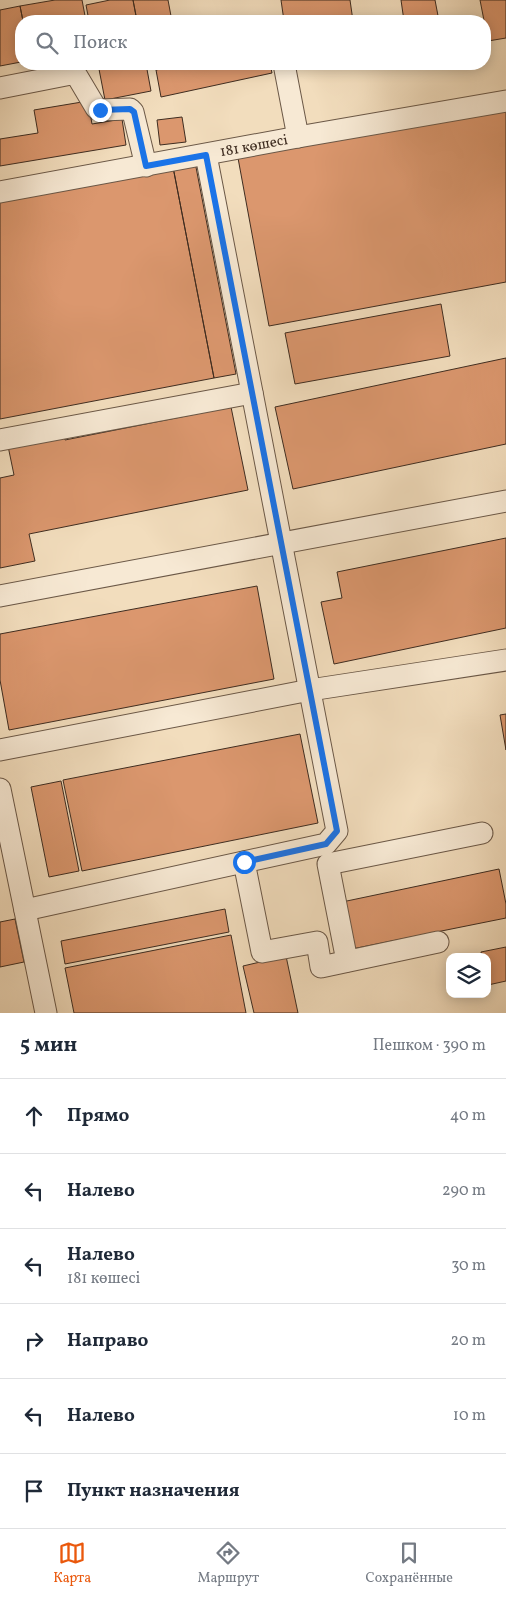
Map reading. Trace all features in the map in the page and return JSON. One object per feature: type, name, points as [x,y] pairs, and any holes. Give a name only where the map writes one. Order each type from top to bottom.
[{"type":"street","points":[[285,70],[298,137]]},
{"type":"street","points":[[0,88],[71,74],[77,76],[96,108],[100,110],[130,109],[134,112],[146,166]]},
{"type":"street","name":"181 көшесі","points":[[0,192],[506,101]]},
{"type":"street","points":[[206,155],[337,831],[326,844],[326,854],[347,961]]},
{"type":"street","points":[[0,440],[252,393]]},
{"type":"street","points":[[0,596],[506,501]]},
{"type":"street","points":[[0,750],[310,690],[506,660]]},
{"type":"street","points":[[0,789],[46,1013]]},
{"type":"street","points":[[25,910],[244,862],[326,854],[482,833]]},
{"type":"street","points":[[244,862],[262,952],[317,942],[321,967],[438,942]]},
{"type":"building","points":[[55,0],[82,0],[85,15],[22,15],[20,6]]},
{"type":"building","points":[[110,0],[133,0],[136,15],[88,15],[86,5]]},
{"type":"building","points":[[133,0],[168,0],[171,15],[136,15]]},
{"type":"building","points":[[281,0],[350,0],[352,15],[283,15]]},
{"type":"building","points":[[401,0],[435,0],[438,15],[403,15]]},
{"type":"building","points":[[480,0],[506,0],[506,38],[491,40],[491,15],[483,15]]},
{"type":"building","points":[[20,6],[22,15],[15,15],[15,63],[0,66],[0,10]]},
{"type":"building","points":[[99,70],[147,70],[151,91],[105,100]]},
{"type":"building","points":[[156,70],[271,70],[272,73],[161,97]]},
{"type":"building","points":[[88,101],[92,124],[122,119],[126,145],[0,166],[0,139],[38,133],[34,110]]},
{"type":"building","points":[[506,108],[506,282],[269,326],[238,158]]},
{"type":"building","points":[[182,117],[186,142],[160,145],[157,120]]},
{"type":"building","points":[[195,162],[236,374],[214,378],[173,167]]},
{"type":"building","points":[[173,167],[214,378],[0,419],[0,199]]},
{"type":"building","points":[[441,304],[450,356],[295,384],[285,333]]},
{"type":"building","points":[[506,358],[506,444],[293,489],[275,407]]},
{"type":"building","points":[[231,407],[248,490],[29,534],[35,561],[0,568],[0,478],[14,475],[8,446],[64,435],[65,440]]},
{"type":"building","points":[[506,538],[506,628],[334,664],[321,602],[342,598],[337,572]]},
{"type":"building","points":[[257,586],[274,679],[9,730],[0,680],[0,634]]},
{"type":"building","points":[[506,714],[506,750],[500,715]]},
{"type":"building","points":[[300,734],[318,823],[82,871],[63,780]]},
{"type":"building","points":[[61,781],[79,871],[49,877],[31,787]]},
{"type":"building","points":[[499,869],[506,904],[506,918],[352,949],[342,902]]},
{"type":"building","points":[[225,909],[229,932],[65,964],[61,941]]},
{"type":"building","points":[[15,919],[24,962],[0,967],[0,922]]},
{"type":"building","points":[[231,935],[246,1013],[74,1013],[65,968]]},
{"type":"building","points":[[506,947],[506,981],[491,984],[491,953],[481,952]]},
{"type":"building","points":[[286,956],[298,1013],[254,1013],[243,966]]},
{"type":"route","points":[[100,110],[130,109],[134,112],[146,166],[206,155],[337,831],[326,844],[244,862]]}]
